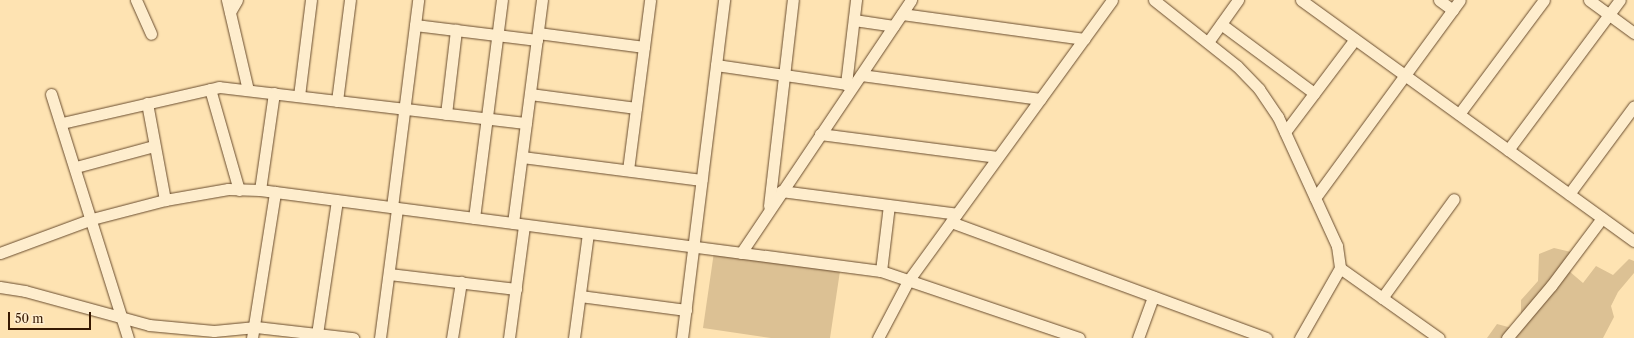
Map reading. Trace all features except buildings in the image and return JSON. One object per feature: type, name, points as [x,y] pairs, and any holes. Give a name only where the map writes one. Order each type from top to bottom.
[{"type":"street","points":[[136,0],[151,34]]},
{"type":"street","points":[[227,0],[248,90]]},
{"type":"street","points":[[230,12],[237,0]]},
{"type":"street","points":[[300,96],[311,0]]},
{"type":"street","points":[[337,101],[350,0]]},
{"type":"street","points":[[380,338],[389,274],[404,109],[418,0]]},
{"type":"street","points":[[474,218],[502,0]]},
{"type":"street","points":[[509,338],[516,289],[522,157],[542,0]]},
{"type":"street","points":[[628,170],[650,0]]},
{"type":"street","points":[[682,338],[724,0]]},
{"type":"street","points":[[768,209],[793,0]]},
{"type":"street","points":[[849,86],[856,0]]},
{"type":"street","points":[[741,253],[768,209],[820,134],[849,86],[860,75],[912,0]]},
{"type":"street","points":[[878,338],[908,281],[1112,0]]},
{"type":"street","points":[[1156,0],[1237,66],[1259,89],[1278,117],[1337,246],[1340,268],[1300,338]]},
{"type":"street","points":[[1208,42],[1238,0]]},
{"type":"street","points":[[1301,0],[1634,241]]},
{"type":"street","points":[[1439,0],[1452,10]]},
{"type":"street","points":[[1315,198],[1460,0]]},
{"type":"street","points":[[1459,114],[1544,0]]},
{"type":"street","points":[[1590,0],[1634,33]]},
{"type":"street","points":[[1508,150],[1620,0]]},
{"type":"street","points":[[902,14],[1084,39]]},
{"type":"street","points":[[854,20],[894,26]]},
{"type":"street","points":[[1221,24],[1314,94]]},
{"type":"street","points":[[415,25],[498,35],[537,37],[644,47]]},
{"type":"street","points":[[446,114],[456,30]]},
{"type":"street","points":[[1285,132],[1355,39]]},
{"type":"street","points":[[716,64],[849,86]]},
{"type":"street","points":[[860,75],[1040,99]]},
{"type":"street","points":[[62,123],[219,87],[526,123]]},
{"type":"street","points":[[210,89],[239,190]]},
{"type":"street","points":[[260,190],[274,93]]},
{"type":"street","points":[[51,94],[76,167],[128,338]]},
{"type":"street","points":[[530,94],[636,108]]},
{"type":"street","points":[[147,103],[165,200]]},
{"type":"street","points":[[1569,194],[1634,106]]},
{"type":"street","points":[[820,134],[998,156]]},
{"type":"street","points":[[76,167],[154,146]]},
{"type":"street","points":[[522,157],[702,180]]},
{"type":"street","points":[[1,251],[92,219],[165,200],[239,190],[260,190],[881,271],[1060,334],[1080,338]]},
{"type":"street","points":[[781,191],[889,205],[954,218],[1153,297],[1266,338]]},
{"type":"street","points":[[252,338],[256,326],[275,192]]},
{"type":"street","points":[[1382,298],[1454,199]]},
{"type":"street","points":[[317,334],[337,200]]},
{"type":"street","points":[[881,271],[889,205]]},
{"type":"street","points":[[1507,338],[1551,286],[1602,218]]},
{"type":"street","points":[[574,338],[588,233]]},
{"type":"street","points":[[1340,268],[1439,338]]},
{"type":"street","points":[[389,274],[516,289]]},
{"type":"street","points":[[452,338],[461,282]]},
{"type":"street","points":[[0,287],[25,291],[149,324],[214,331],[256,326],[353,338]]},
{"type":"street","points":[[580,296],[686,310]]},
{"type":"street","points":[[1138,338],[1153,297]]},
{"type":"shaded area","points":[[1554,248],[1571,252],[1569,271],[1583,283],[1596,266],[1613,275],[1629,259],[1634,261],[1634,273],[1618,292],[1611,306],[1614,317],[1603,338],[1487,338],[1497,324],[1512,328],[1521,315],[1521,300],[1538,281],[1539,254]]},
{"type":"shaded area","points":[[714,252],[840,271],[830,338],[771,338],[703,328]]}]
